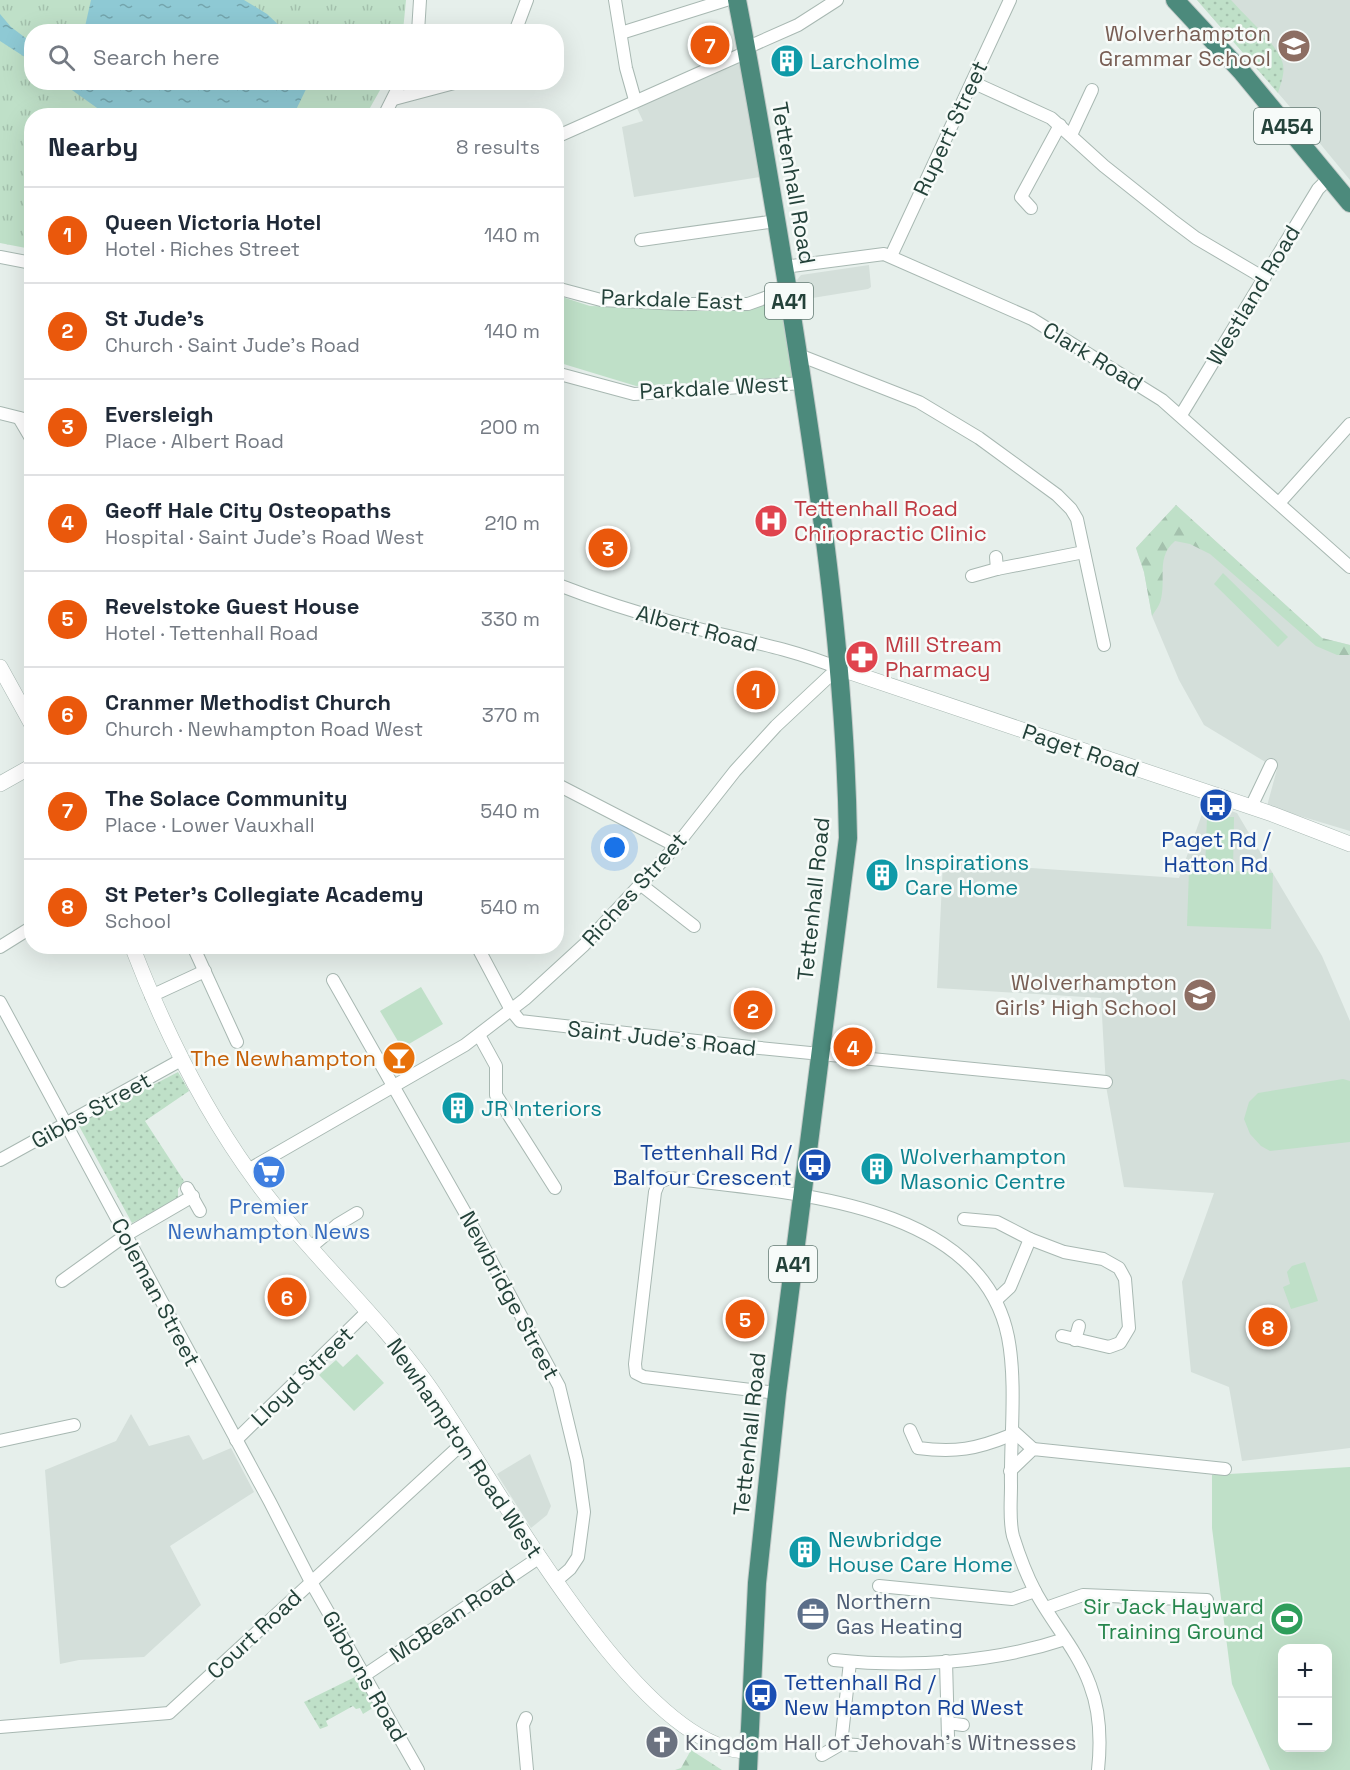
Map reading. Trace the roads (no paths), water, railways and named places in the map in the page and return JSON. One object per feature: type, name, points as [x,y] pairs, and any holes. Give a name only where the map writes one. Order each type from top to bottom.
[{"type":"highway","name":"Tettenhall Road","points":[[737,0],[803,383],[838,668],[847,777],[848,837],[818,1054],[777,1393],[757,1583],[747,1751],[748,1770]]},
{"type":"highway","name":"A454","points":[[1175,0],[1235,64],[1350,203]]},
{"type":"street","points":[[418,24],[420,0]]},
{"type":"street","points":[[518,24],[527,0]]},
{"type":"street","points":[[615,0],[635,100]]},
{"type":"street","points":[[621,33],[726,0]]},
{"type":"street","points":[[564,133],[747,50],[798,25],[837,0]]},
{"type":"street","name":"Rupert Street","points":[[891,256],[1010,0]]},
{"type":"street","points":[[972,82],[1036,111],[1060,125],[1104,166],[1172,220],[1196,238],[1264,278]]},
{"type":"street","points":[[389,108],[398,90]]},
{"type":"street","points":[[394,99],[428,90]]},
{"type":"street","points":[[1071,135],[1092,90]]},
{"type":"street","points":[[1031,208],[1021,197],[1060,125]]},
{"type":"street","name":"Westland Road","points":[[1181,415],[1318,189],[1329,177]]},
{"type":"street","points":[[641,240],[776,221]]},
{"type":"street","name":"Clark Road","points":[[784,267],[876,254],[891,256],[1032,319],[1127,376],[1181,415],[1350,567]]},
{"type":"street","points":[[0,257],[24,262]]},
{"type":"street","name":"Parkdale East","points":[[564,290],[601,300],[680,304],[748,304],[787,290]]},
{"type":"street","points":[[799,356],[919,402],[979,438],[1065,502],[1077,519],[1104,645]]},
{"type":"street","name":"Parkdale West","points":[[564,374],[634,394],[803,383]]},
{"type":"street","points":[[0,413],[24,420]]},
{"type":"street","points":[[1279,503],[1350,424]]},
{"type":"street","points":[[972,576],[997,562],[1084,552]]},
{"type":"street","name":"Albert Road","points":[[564,587],[610,604],[678,624],[802,653],[838,668]]},
{"type":"street","points":[[0,667],[24,710]]},
{"type":"street","name":"Paget Road","points":[[838,668],[1251,807],[1350,844]]},
{"type":"street","name":"Riches Street","points":[[248,1170],[479,1035],[511,1010],[584,945],[676,846],[735,771],[776,726],[838,668]]},
{"type":"street","points":[[1251,807],[1271,765]]},
{"type":"street","points":[[0,784],[24,770]]},
{"type":"street","points":[[564,788],[676,846]]},
{"type":"street","name":"Paget Road","points":[[1323,833],[1350,838]]},
{"type":"street","points":[[640,884],[694,926]]},
{"type":"street","points":[[0,947],[24,932]]},
{"type":"street","name":"Newhampton Road West","points":[[135,954],[151,996],[182,1060],[248,1170],[427,1384],[556,1581],[616,1662],[660,1707],[687,1727],[734,1751],[747,1751]]},
{"type":"street","points":[[197,954],[237,1042]]},
{"type":"street","points":[[481,954],[511,1010]]},
{"type":"street","points":[[151,996],[205,971]]},
{"type":"street","name":"Newbridge Street","points":[[333,980],[545,1356],[559,1386],[577,1461],[584,1512],[578,1557],[570,1569],[556,1581]]},
{"type":"street","name":"Coleman Street","points":[[0,1002],[311,1582]]},
{"type":"street","name":"Saint Jude's Road","points":[[511,1010],[520,1021],[545,1026],[1106,1082]]},
{"type":"street","points":[[479,1035],[496,1066],[496,1095],[555,1188]]},
{"type":"street","name":"Gibbs Street","points":[[0,1160],[182,1060]]},
{"type":"street","points":[[777,1393],[644,1377],[636,1373],[635,1364],[652,1215],[659,1182],[670,1178],[801,1195],[884,1215],[910,1225],[941,1242],[963,1260],[996,1300],[1008,1337],[1012,1433],[1010,1471],[1012,1534],[1035,1591],[1091,1687],[1098,1725],[1098,1770]]},
{"type":"street","points":[[62,1281],[126,1234],[190,1192],[200,1211]]},
{"type":"street","points":[[311,1247],[337,1225],[357,1213]]},
{"type":"street","points":[[964,1219],[997,1222],[1030,1239],[1064,1252],[1103,1259],[1122,1273],[1129,1328],[1125,1337],[1114,1346],[1062,1336]]},
{"type":"street","points":[[996,1300],[1010,1287],[1030,1239]]},
{"type":"street","name":"Lloyd Street","points":[[236,1440],[368,1311]]},
{"type":"street","points":[[1075,1340],[1079,1326]]},
{"type":"street","points":[[0,1441],[74,1425]]},
{"type":"street","points":[[909,1430],[918,1448],[938,1451],[970,1450],[1012,1433]]},
{"type":"street","points":[[1012,1433],[1033,1449],[1225,1469]]},
{"type":"street","name":"Court Road","points":[[0,1728],[169,1713],[465,1441]]},
{"type":"street","points":[[1010,1471],[1033,1449]]},
{"type":"street","name":"McBean Road","points":[[365,1675],[540,1557]]},
{"type":"street","name":"Gibbons Road","points":[[311,1582],[418,1770]]},
{"type":"street","points":[[879,1587],[1012,1599],[1035,1591]]},
{"type":"street","points":[[1046,1608],[1083,1594],[1207,1600]]},
{"type":"street","points":[[834,1660],[904,1664],[946,1661],[1035,1649],[1065,1639]]},
{"type":"street","points":[[946,1661],[948,1737]]},
{"type":"street","points":[[842,1744],[850,1662]]},
{"type":"street","points":[[526,1718],[523,1725],[527,1770]]},
{"type":"street","points":[[948,1723],[963,1725]]},
{"type":"street","points":[[822,1755],[842,1744],[858,1745]]},
{"type":"water","points":[[91,0],[244,0],[267,14],[278,24],[86,24]]},
{"type":"water","points":[[0,14],[11,27],[24,37],[24,56],[0,41]]},
{"type":"water","points":[[72,90],[306,90],[297,108],[97,108]]},
{"type":"place","name":"The Solace Community","points":[[710,45]]},
{"type":"place","name":"Wolverhampton Grammar School","points":[[1294,46]]},
{"type":"place","name":"Larcholme","points":[[787,61]]},
{"type":"place","name":"Tettenhall Road Chiropractic Clinic","points":[[771,521]]},
{"type":"place","name":"Eversleigh","points":[[608,548]]},
{"type":"place","name":"Mill Stream Pharmacy","points":[[862,657]]},
{"type":"place","name":"Queen Victoria Hotel","points":[[756,690]]},
{"type":"place","name":"Paget Rd / Hatton Rd","points":[[1216,805]]},
{"type":"place","name":"Inspirations Care Home","points":[[882,875]]},
{"type":"place","name":"Wolverhampton Girls' High School","points":[[1200,995]]},
{"type":"place","name":"St Jude's","points":[[753,1010]]},
{"type":"place","name":"Geoff Hale City Osteopaths","points":[[853,1047]]},
{"type":"place","name":"The Newhampton","points":[[399,1058]]},
{"type":"place","name":"JR Interiors","points":[[458,1108]]},
{"type":"place","name":"Tettenhall Rd / Balfour Crescent","points":[[815,1165]]},
{"type":"place","name":"Wolverhampton Masonic Centre","points":[[877,1169]]},
{"type":"place","name":"Premier Newhampton News","points":[[269,1172]]},
{"type":"place","name":"Cranmer Methodist Church","points":[[287,1297]]},
{"type":"place","name":"Revelstoke Guest House","points":[[745,1319]]},
{"type":"place","name":"St Peter's Collegiate Academy","points":[[1268,1327]]},
{"type":"place","name":"Newbridge House Care Home","points":[[805,1552]]},
{"type":"place","name":"Northern Gas Heating","points":[[813,1614]]},
{"type":"place","name":"Sir Jack Hayward Training Ground","points":[[1287,1619]]},
{"type":"place","name":"Tettenhall Rd / New Hampton Rd West","points":[[761,1695]]},
{"type":"place","name":"Kingdom Hall of Jehovah's Witnesses","points":[[662,1742]]}]
